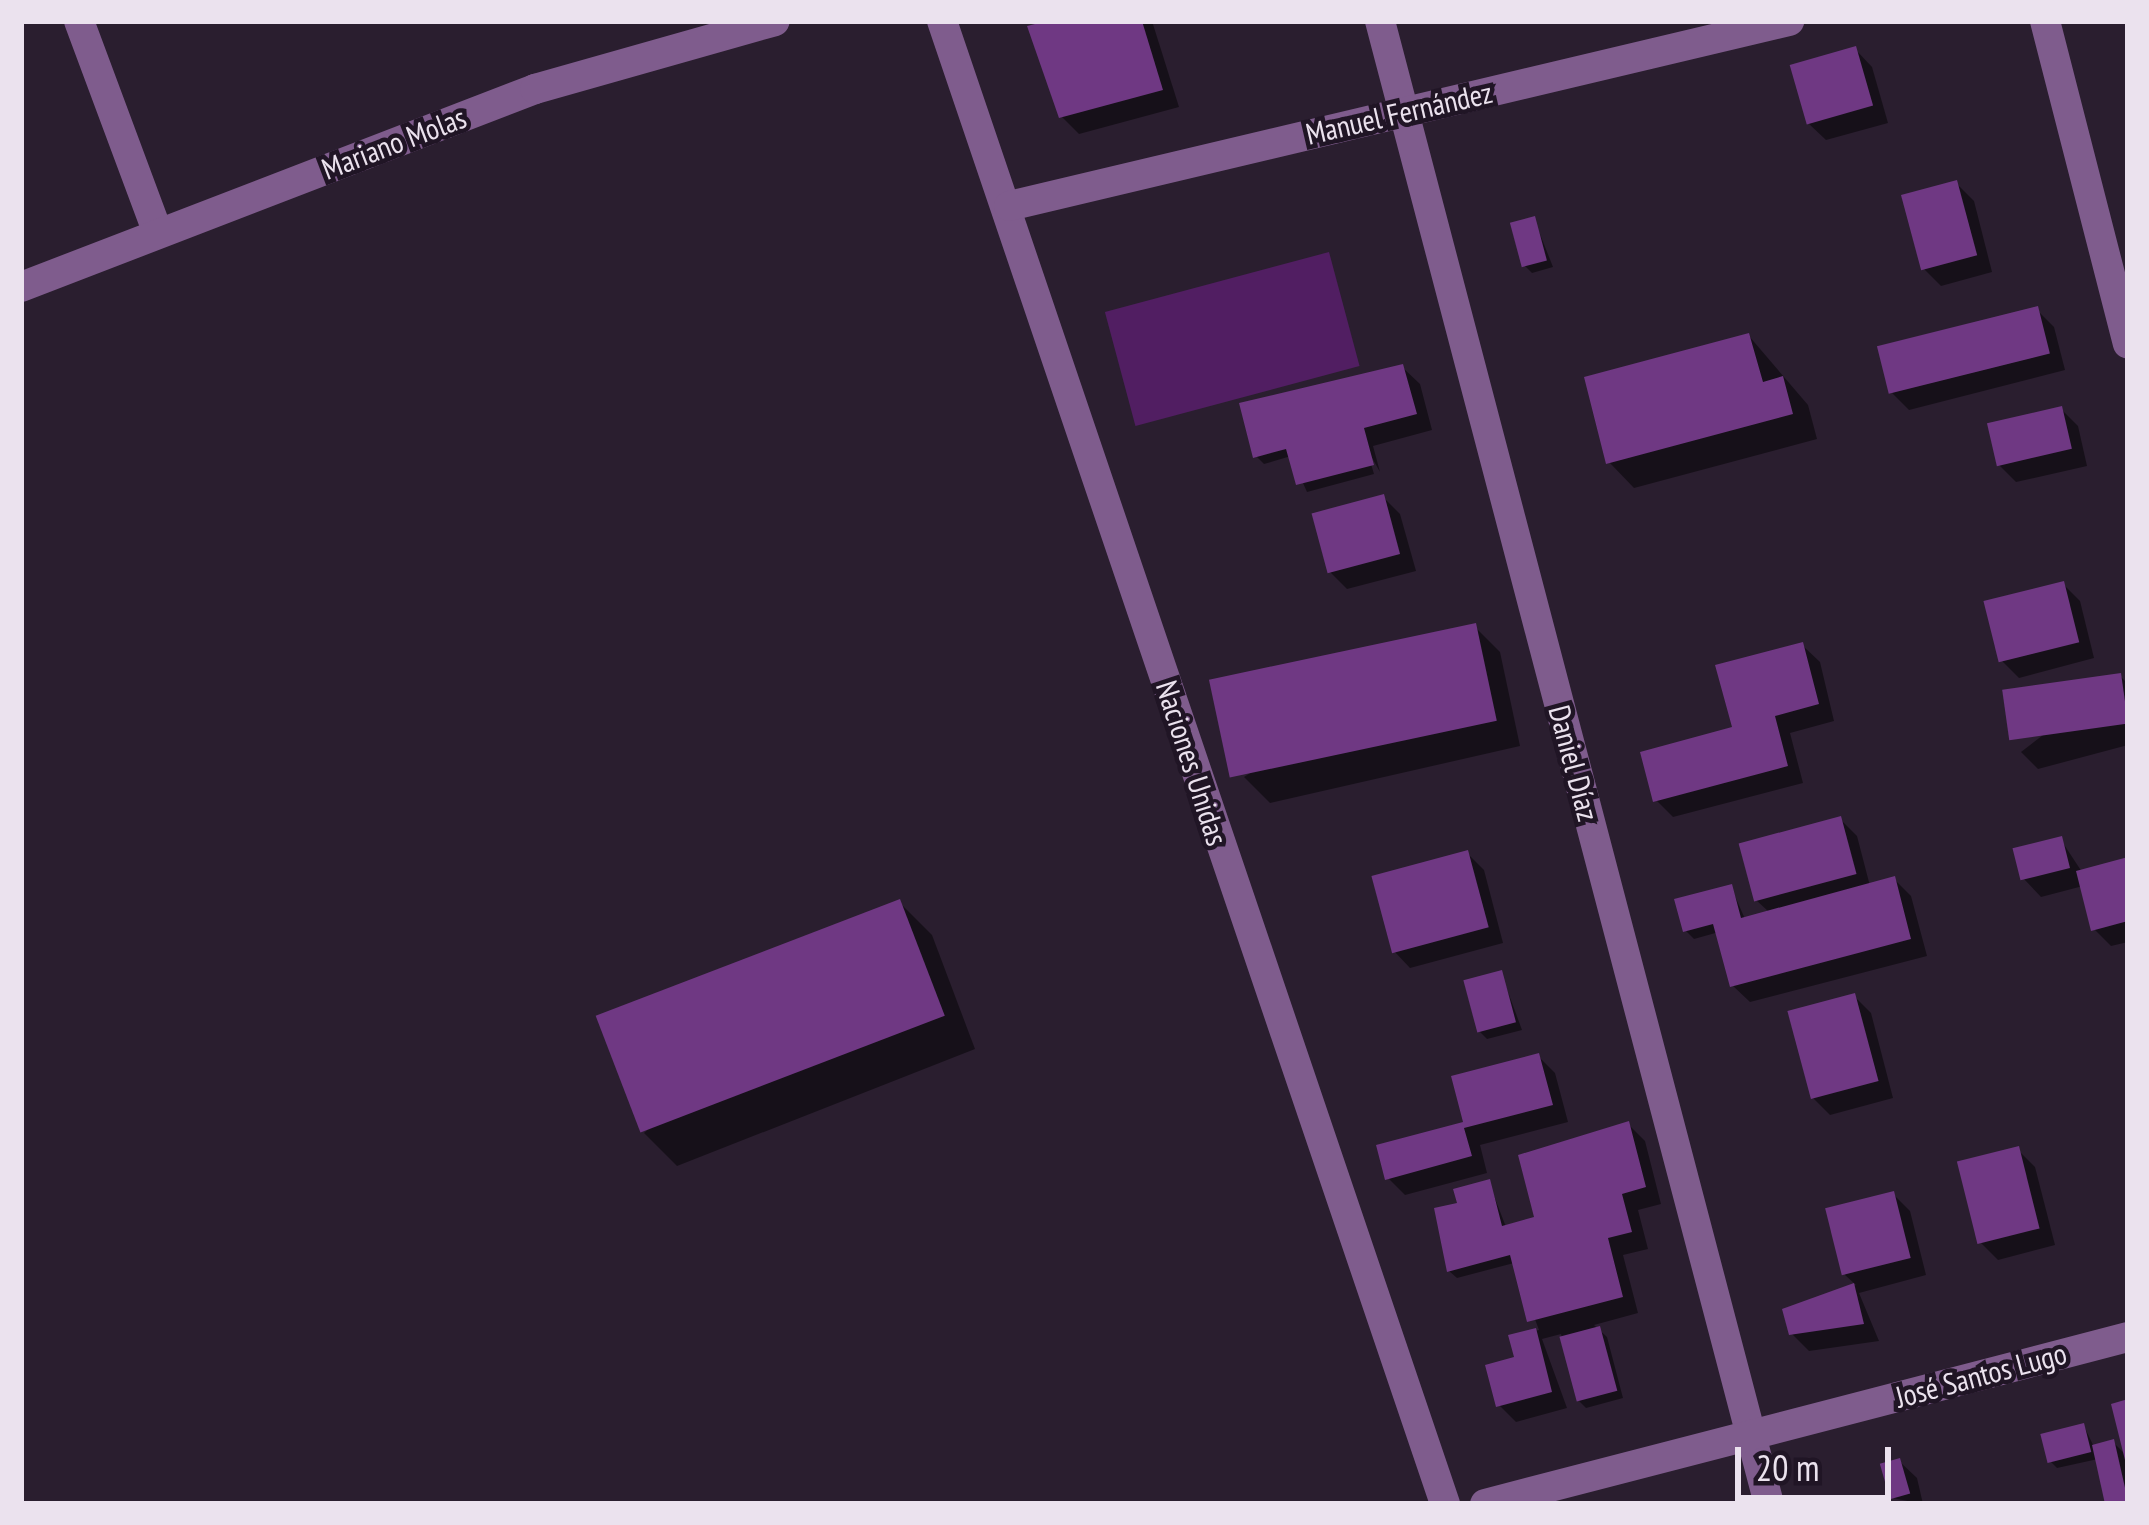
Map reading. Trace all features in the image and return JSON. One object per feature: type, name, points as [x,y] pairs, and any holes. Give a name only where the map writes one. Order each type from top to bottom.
[{"type":"street","points":[[80,21],[158,233]]},
{"type":"street","name":"Mariano Molas","points":[[21,287],[535,89],[775,21]]},
{"type":"street","name":"Naciones Unidas","points":[[942,21],[1009,206],[1445,1504]]},
{"type":"street","name":"Daniel Díaz","points":[[1380,21],[1769,1504]]},
{"type":"street","name":"Manuel Fernández","points":[[1009,206],[1789,21]]},
{"type":"street","points":[[2045,21],[2128,344]]},
{"type":"street","name":"José Santos Lugo","points":[[1485,1504],[2128,1337]]},
{"type":"shaded area","points":[[1329,252],[1360,366],[1135,426],[1105,312]]},
{"type":"building","points":[[1047,21],[1142,21],[1163,90],[1059,118],[1027,26]]},
{"type":"building","points":[[1856,46],[1873,106],[1807,125],[1790,65]]},
{"type":"building","points":[[1957,180],[1977,255],[1921,270],[1901,195]]},
{"type":"building","points":[[1535,216],[1547,260],[1522,267],[1510,223]]},
{"type":"building","points":[[2038,306],[2050,354],[1889,394],[1877,346]]},
{"type":"building","points":[[1749,333],[1763,382],[1783,376],[1793,414],[1606,464],[1584,377]]},
{"type":"building","points":[[1403,364],[1417,414],[1364,428],[1374,465],[1296,485],[1286,449],[1253,458],[1239,403]]},
{"type":"building","points":[[2062,406],[2072,449],[1997,466],[1987,423]]},
{"type":"building","points":[[1384,494],[1400,554],[1328,573],[1312,513]]},
{"type":"building","points":[[2064,581],[2079,642],[1999,662],[1983,601]]},
{"type":"building","points":[[1476,623],[1497,721],[1230,778],[1209,680]]},
{"type":"building","points":[[1803,642],[1819,704],[1775,716],[1788,766],[1653,802],[1640,752],[1732,727],[1715,665]]},
{"type":"building","points":[[2121,673],[2128,724],[2009,740],[2002,690]]},
{"type":"building","points":[[1841,816],[1857,874],[1754,901],[1739,843]]},
{"type":"building","points":[[2062,836],[2070,868],[2020,880],[2013,848]]},
{"type":"building","points":[[1468,850],[1489,927],[1392,953],[1371,876]]},
{"type":"building","points":[[2128,857],[2128,921],[2091,931],[2076,871]]},
{"type":"building","points":[[1895,876],[1911,939],[1730,987],[1713,924],[1683,932],[1674,899],[1732,884],[1741,918]]},
{"type":"building","points":[[900,899],[945,1016],[640,1133],[596,1016]]},
{"type":"building","points":[[1502,970],[1516,1022],[1477,1033],[1463,980]]},
{"type":"building","points":[[1855,993],[1879,1081],[1811,1099],[1787,1011]]},
{"type":"building","points":[[1539,1053],[1553,1105],[1464,1128],[1472,1156],[1385,1180],[1376,1145],[1463,1122],[1451,1076]]},
{"type":"building","points":[[1629,1121],[1646,1187],[1622,1194],[1632,1232],[1608,1238],[1623,1297],[1527,1322],[1510,1255],[1447,1272],[1434,1208],[1457,1203],[1453,1189],[1490,1179],[1502,1226],[1534,1217],[1518,1155]]},
{"type":"building","points":[[2019,1146],[2040,1228],[1977,1244],[1957,1161]]},
{"type":"building","points":[[1894,1191],[1911,1258],[1842,1275],[1825,1208]]},
{"type":"building","points":[[1854,1283],[1864,1324],[1789,1335],[1782,1309]]},
{"type":"building","points":[[1600,1326],[1617,1391],[1577,1402],[1559,1337]]},
{"type":"building","points":[[1536,1328],[1552,1392],[1496,1407],[1485,1365],[1514,1357],[1508,1335]]},
{"type":"building","points":[[2128,1399],[2128,1464],[2126,1464],[2111,1404]]},
{"type":"building","points":[[2084,1423],[2091,1452],[2048,1463],[2040,1434]]},
{"type":"building","points":[[2114,1439],[2128,1504],[2105,1504],[2092,1445]]},
{"type":"building","points":[[1900,1458],[1910,1494],[1890,1499],[1880,1464]]}]
